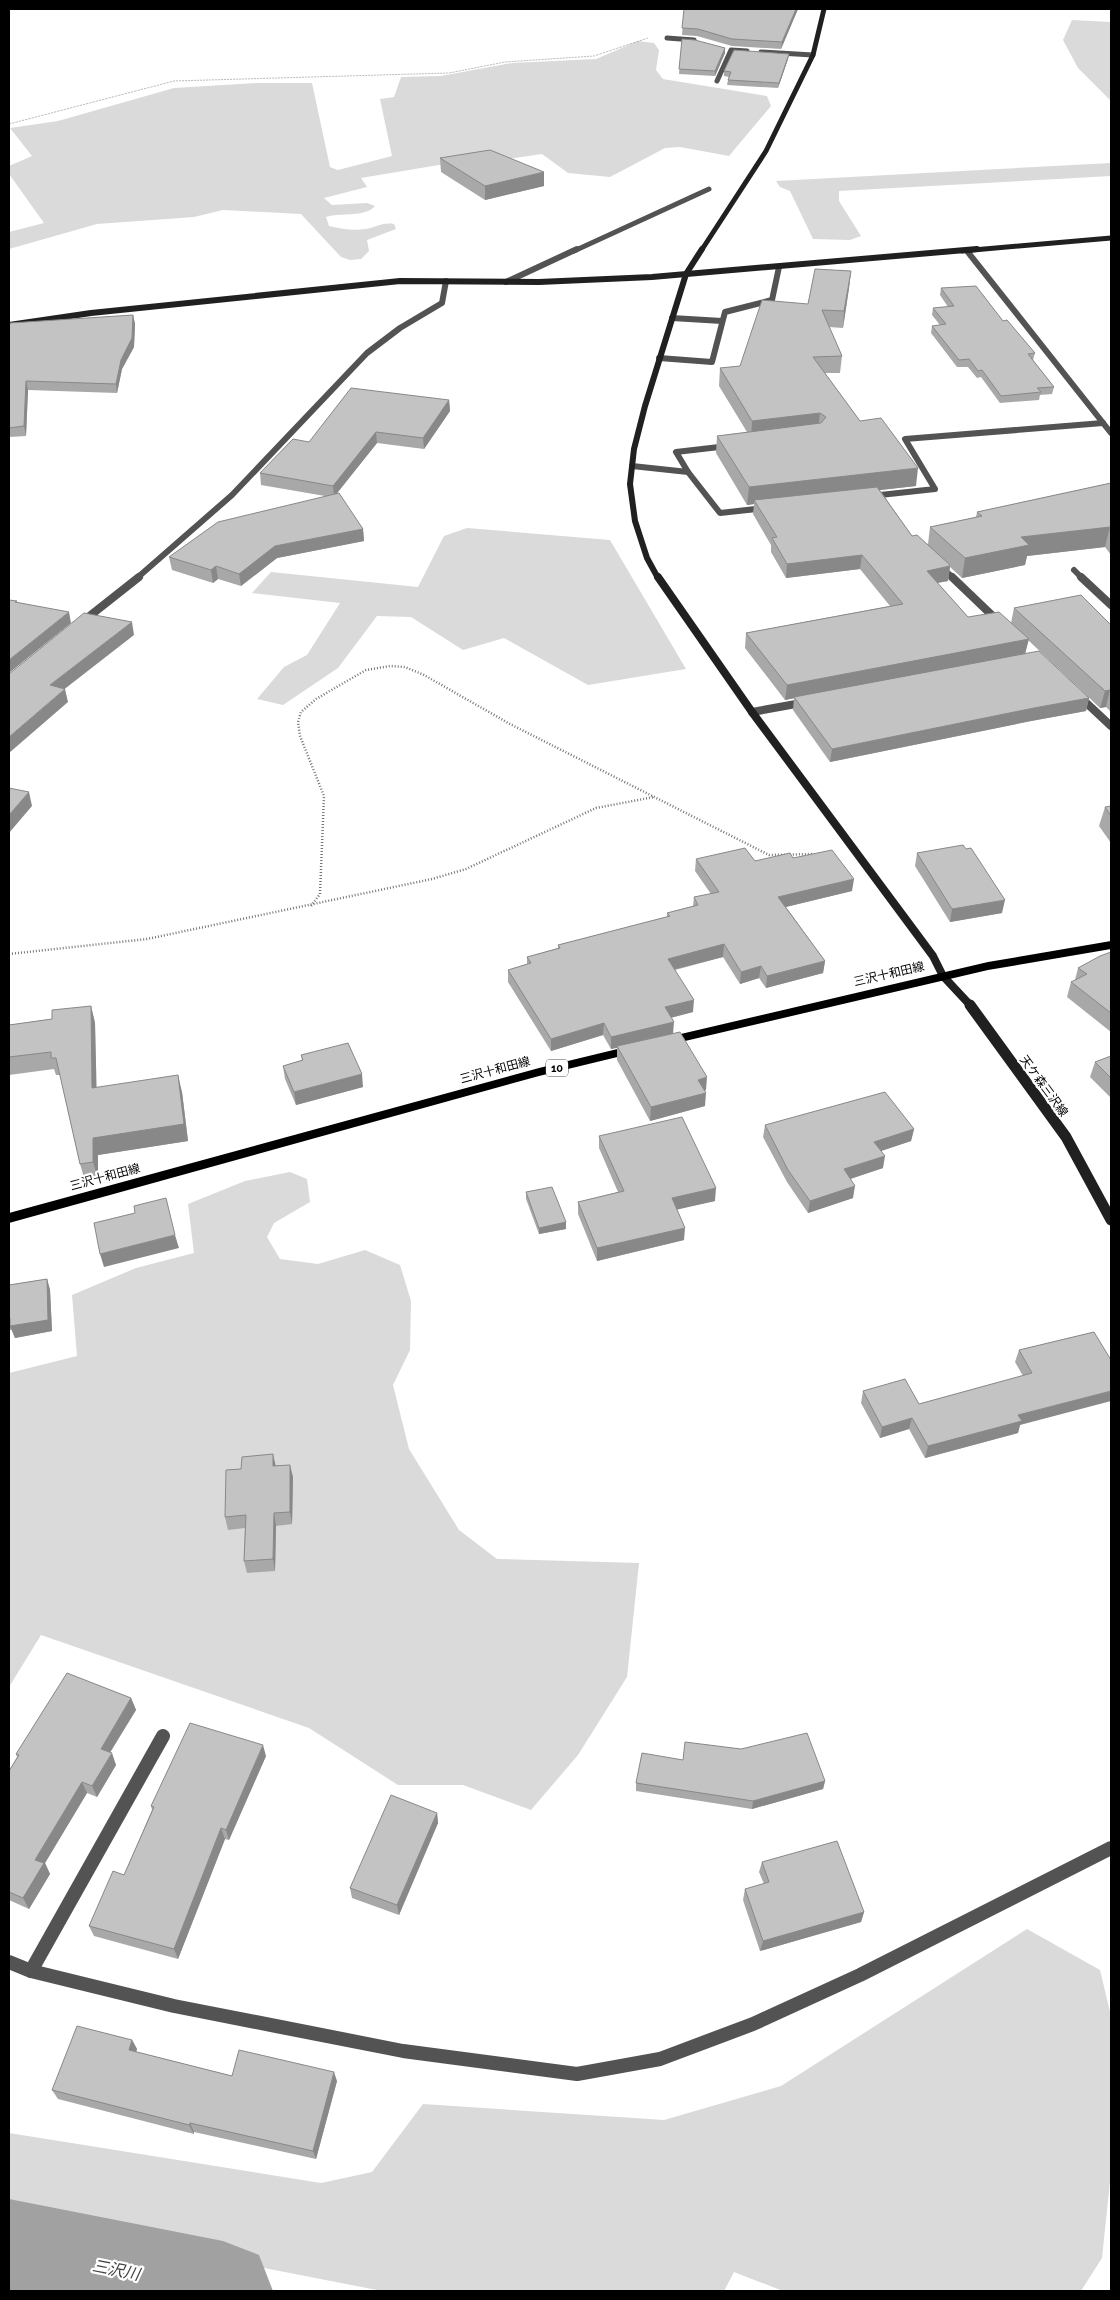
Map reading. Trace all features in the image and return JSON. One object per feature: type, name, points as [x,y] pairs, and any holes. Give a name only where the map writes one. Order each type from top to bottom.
[{"type":"main road","name":"三沢十和田線","points":[[9,1218],[539,1072],[988,966],[1111,945]]},
{"type":"street","name":"天ケ森三沢線","points":[[824,9],[813,55],[766,150],[686,274],[644,406],[630,484],[635,521],[647,558],[666,591],[752,712],[933,956],[943,976],[973,1008],[1066,1137],[1111,1220]]},
{"type":"street","points":[[667,38],[696,40]]},
{"type":"street","points":[[722,48],[749,51]]},
{"type":"street","points":[[717,81],[731,50]]},
{"type":"street","points":[[759,52],[813,55]]},
{"type":"street","points":[[506,282],[709,189]]},
{"type":"street","points":[[9,324],[351,284],[400,281],[506,282],[686,274],[1111,238]]},
{"type":"street","points":[[967,251],[1111,433]]},
{"type":"street","points":[[659,358],[712,362],[725,312],[772,300],[779,267]]},
{"type":"street","points":[[79,624],[141,575],[232,495],[367,353],[400,328],[442,303],[446,281]]},
{"type":"street","points":[[672,318],[722,321]]},
{"type":"street","points":[[866,497],[935,489],[905,439],[1103,423]]},
{"type":"street","points":[[733,446],[676,452],[688,472],[720,513],[768,507]]},
{"type":"street","points":[[632,466],[688,472]]},
{"type":"street","points":[[935,562],[1007,630]]},
{"type":"street","points":[[1074,570],[1111,606]]},
{"type":"street","points":[[1070,689],[1111,726]]},
{"type":"street","points":[[752,712],[820,699]]},
{"type":"street","points":[[31,1971],[163,1736]]},
{"type":"street","points":[[9,1962],[31,1971],[174,2006],[403,2052],[577,2074],[660,2059],[753,2024],[860,1975],[1111,1848]]},
{"type":"path","points":[[9,124],[174,81],[449,73],[505,62],[594,56],[642,39],[667,38]]},
{"type":"path","points":[[312,906],[320,894],[324,796],[300,736],[298,722],[301,712],[316,699],[366,670],[390,666],[405,667],[424,675],[510,724],[769,856],[857,853]]},
{"type":"path","points":[[9,954],[147,939],[312,906],[432,879],[466,869],[596,808],[655,797]]},
{"type":"shaded area","points":[[1072,20],[1111,22],[1111,101],[1078,68],[1063,40]]},
{"type":"shaded area","points":[[638,41],[654,43],[659,50],[656,70],[663,79],[767,96],[771,106],[729,156],[680,147],[665,148],[610,177],[568,173],[542,154],[481,163],[475,159],[361,178],[367,187],[324,198],[332,205],[367,203],[375,206],[365,212],[326,217],[329,226],[357,230],[383,224],[394,224],[396,229],[367,240],[369,251],[361,259],[350,260],[341,257],[301,214],[223,210],[194,217],[97,224],[9,249],[9,232],[44,223],[9,174],[9,166],[32,156],[10,128],[58,121],[174,88],[257,83],[312,83],[330,167],[338,170],[392,156],[380,99],[394,97],[401,77],[441,76],[512,63],[596,59]]},
{"type":"shaded area","points":[[1111,163],[1111,176],[839,191],[839,201],[861,236],[850,240],[813,239],[790,191],[780,187],[776,181]]},
{"type":"shaded area","points":[[467,528],[610,540],[686,669],[588,685],[504,638],[463,650],[411,617],[377,616],[338,668],[283,705],[257,699],[284,667],[307,655],[340,603],[252,593],[271,572],[418,587],[444,536]]},
{"type":"shaded area","points":[[290,1172],[307,1179],[310,1202],[274,1223],[267,1237],[280,1259],[318,1264],[365,1250],[400,1265],[411,1301],[410,1350],[393,1385],[409,1449],[459,1530],[497,1559],[639,1563],[627,1677],[578,1755],[531,1810],[463,1785],[398,1785],[309,1728],[41,1635],[9,1687],[9,1373],[77,1356],[72,1295],[136,1268],[194,1253],[188,1204],[245,1181]]},
{"type":"shaded area","points":[[1027,1929],[1100,1970],[1111,2016],[1111,2172],[1102,2258],[1081,2291],[783,2291],[734,2272],[724,2291],[382,2291],[9,2218],[9,2133],[321,2183],[372,2172],[423,2104],[664,2120],[781,2086]]},
{"type":"building","points":[[684,9],[796,9],[782,42],[732,39],[698,29],[682,28]]},
{"type":"building","points":[[682,39],[695,40],[725,48],[715,71],[679,69]]},
{"type":"building","points":[[734,50],[789,54],[779,83],[728,80],[731,72],[724,71]]},
{"type":"building","points":[[490,150],[544,172],[485,186],[440,158]]},
{"type":"building","points":[[815,269],[851,271],[844,311],[822,310],[842,356],[813,357],[860,421],[881,418],[918,468],[749,487],[717,436],[821,423],[826,417],[820,413],[752,421],[720,368],[740,366],[762,300],[808,304]]},
{"type":"building","points":[[976,286],[1003,321],[1007,320],[1035,353],[1028,354],[1054,387],[1037,388],[1041,392],[1001,396],[982,370],[978,371],[969,359],[959,360],[932,326],[946,324],[933,308],[954,306],[941,288]]},
{"type":"building","points":[[133,315],[132,338],[121,360],[116,384],[26,381],[24,426],[9,428],[10,323]]},
{"type":"building","points":[[351,388],[449,400],[423,438],[376,432],[333,486],[260,473],[293,439],[309,442]]},
{"type":"building","points":[[1111,483],[1111,529],[1110,527],[1021,537],[1029,545],[965,558],[930,527],[982,516],[977,512]]},
{"type":"building","points":[[877,487],[912,536],[917,535],[949,564],[950,566],[927,571],[968,617],[999,612],[1029,639],[787,685],[746,633],[903,604],[862,555],[787,564],[772,538],[777,537],[754,500]]},
{"type":"building","points":[[339,493],[363,529],[275,546],[239,574],[216,566],[211,570],[169,557],[218,522]]},
{"type":"building","points":[[1081,595],[1111,625],[1111,691],[1105,691],[1014,608]]},
{"type":"building","points":[[9,600],[17,601],[15,602],[69,612],[9,660]]},
{"type":"building","points":[[84,613],[132,622],[50,685],[65,689],[9,737],[9,674]]},
{"type":"building","points":[[1039,651],[1089,698],[832,749],[794,697]]},
{"type":"building","points":[[9,788],[29,792],[9,815]]},
{"type":"building","points":[[1111,806],[1111,816],[1105,807]]},
{"type":"building","points":[[963,845],[966,849],[971,848],[1005,900],[952,909],[917,853]]},
{"type":"building","points":[[745,848],[755,861],[790,853],[793,858],[832,850],[854,879],[778,897],[825,961],[767,976],[761,966],[741,972],[724,944],[668,959],[694,1000],[665,1007],[674,1022],[611,1037],[604,1023],[551,1039],[508,970],[531,963],[527,957],[560,948],[558,945],[670,916],[667,913],[698,905],[694,897],[719,892],[696,859]]},
{"type":"building","points":[[1111,952],[1111,1013],[1071,982],[1087,974],[1078,968]]},
{"type":"building","points":[[91,1006],[92,1088],[178,1075],[184,1124],[93,1138],[93,1162],[80,1164],[56,1058],[51,1058],[51,1052],[9,1057],[9,1025],[52,1019],[52,1010]]},
{"type":"building","points":[[680,1032],[707,1077],[698,1080],[706,1093],[651,1107],[617,1046]]},
{"type":"building","points":[[348,1043],[362,1074],[294,1092],[283,1066],[303,1060],[301,1055]]},
{"type":"building","points":[[1111,1056],[1111,1078],[1095,1062]]},
{"type":"building","points":[[885,1092],[914,1129],[874,1142],[885,1156],[844,1169],[855,1186],[810,1201],[788,1170],[765,1125]]},
{"type":"building","points":[[682,1117],[716,1188],[672,1198],[685,1228],[597,1248],[578,1202],[624,1191],[599,1136]]},
{"type":"building","points":[[552,1187],[566,1222],[539,1228],[526,1192]]},
{"type":"building","points":[[166,1198],[175,1235],[100,1254],[94,1223],[135,1213],[134,1206]]},
{"type":"building","points":[[47,1279],[48,1320],[10,1326],[9,1285]]},
{"type":"building","points":[[1094,1332],[1111,1360],[1111,1391],[1018,1415],[1022,1421],[928,1446],[912,1418],[882,1427],[863,1391],[905,1379],[919,1404],[1032,1373],[1019,1350]]},
{"type":"building","points":[[273,1454],[273,1466],[290,1465],[290,1512],[274,1513],[273,1559],[244,1561],[246,1515],[225,1517],[226,1470],[241,1469],[242,1457]]},
{"type":"building","points":[[67,1673],[131,1698],[101,1749],[112,1753],[92,1786],[82,1782],[35,1860],[44,1863],[23,1898],[9,1892],[9,1771],[19,1755],[16,1754]]},
{"type":"building","points":[[190,1723],[263,1745],[226,1830],[221,1828],[174,1949],[89,1926],[113,1871],[124,1875],[154,1807],[151,1806]]},
{"type":"building","points":[[807,1733],[825,1781],[753,1801],[636,1783],[642,1753],[683,1760],[685,1742],[741,1749]]},
{"type":"building","points":[[391,1795],[437,1813],[397,1905],[350,1888]]},
{"type":"building","points":[[837,1841],[864,1912],[763,1941],[745,1889],[769,1882],[762,1862]]},
{"type":"building","points":[[77,2026],[132,2040],[129,2050],[232,2076],[239,2050],[334,2072],[313,2151],[190,2123],[189,2125],[52,2090]]},
{"type":"waterway","name":"三沢川","points":[[9,2249],[223,2291]]}]
